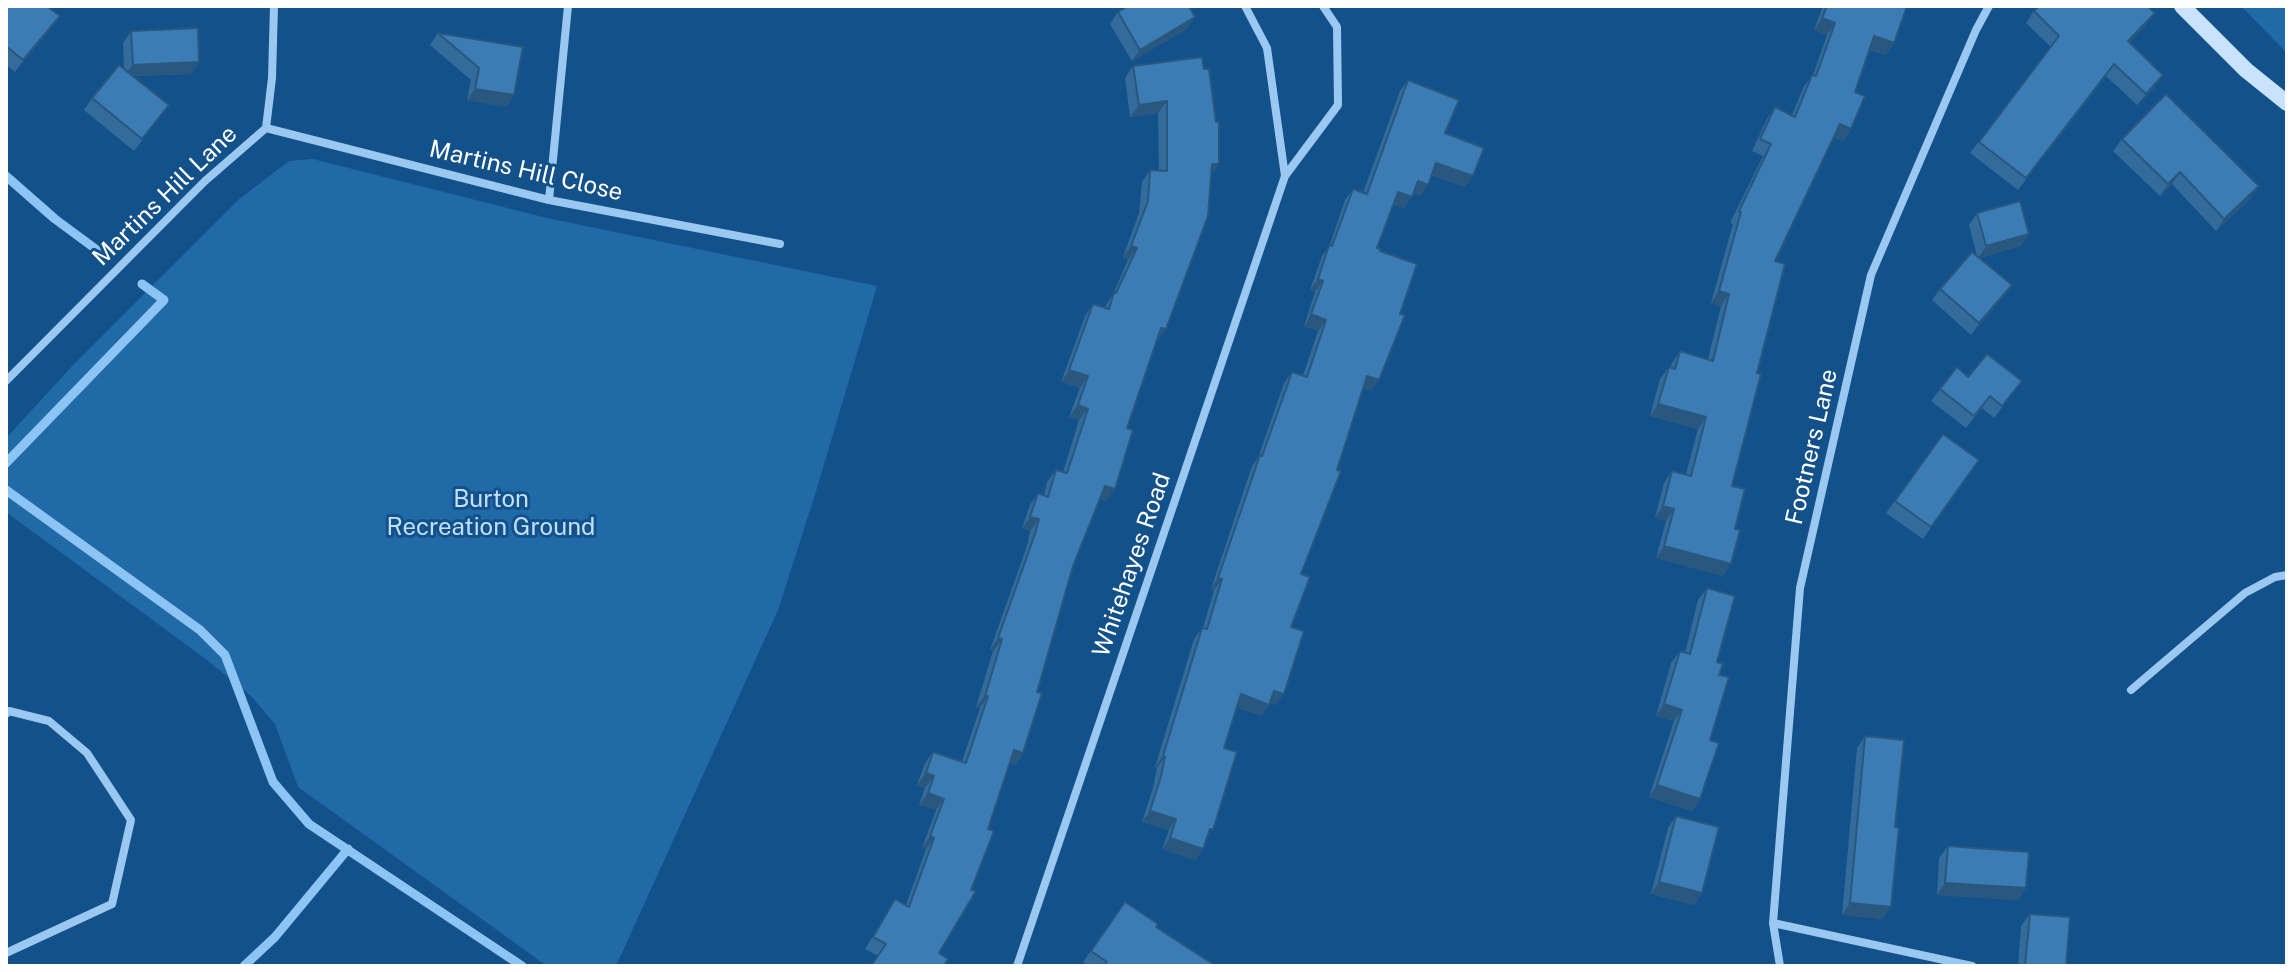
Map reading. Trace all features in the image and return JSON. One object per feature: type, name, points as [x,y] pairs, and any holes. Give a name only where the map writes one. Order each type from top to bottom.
[{"type":"main road","points":[[2182,6],[2246,70],[2287,103]]},
{"type":"street","name":"Martins Hill Lane","points":[[6,381],[205,181],[266,128],[272,78],[274,6]]},
{"type":"street","points":[[549,200],[568,6]]},
{"type":"street","name":"Whitehayes Road","points":[[1245,6],[1267,48],[1285,176]]},
{"type":"street","name":"Whitehayes Road","points":[[1017,966],[1285,176],[1338,105],[1337,27],[1323,6]]},
{"type":"street","name":"Footners Lane","points":[[1780,966],[1773,923],[1800,588],[1871,275],[1989,6]]},
{"type":"street","name":"Martins Hill Close","points":[[266,128],[549,200],[780,244]]},
{"type":"street","points":[[2131,690],[2245,593],[2275,577],[2287,575]]},
{"type":"street","points":[[6,714],[9,711],[49,721],[87,753],[131,820],[112,904],[6,953]]},
{"type":"street","points":[[1773,923],[1972,966]]},
{"type":"green space","points":[[2241,6],[2287,6],[2287,53],[2283,49]]},
{"type":"green space","name":"Burton Recreation Ground","points":[[313,159],[547,218],[877,286],[778,610],[616,966],[547,966],[298,787],[275,724],[252,697],[207,660],[6,512],[8,436],[74,364],[238,200],[289,161]]},
{"type":"building","points":[[6,6],[47,6],[60,16],[23,60],[6,46]]},
{"type":"building","points":[[1128,6],[1189,6],[1195,17],[1140,50],[1118,12]]},
{"type":"building","points":[[1827,6],[1907,6],[1894,43],[1874,36],[1855,92],[1865,96],[1851,129],[1840,124],[1775,261],[1785,264],[1732,486],[1745,489],[1735,529],[1740,530],[1731,564],[1664,546],[1674,509],[1663,506],[1672,471],[1691,476],[1706,417],[1658,404],[1669,367],[1675,369],[1680,351],[1713,361],[1729,294],[1719,291],[1739,211],[1771,144],[1760,139],[1775,107],[1795,117],[1812,75],[1816,76],[1835,23],[1822,18]]},
{"type":"building","points":[[2039,6],[2147,6],[2155,13],[2128,41],[2163,75],[2146,94],[2114,64],[2026,178],[1979,142],[2059,36],[2034,11]]},
{"type":"building","points":[[198,28],[199,62],[133,65],[131,31]]},
{"type":"building","points":[[438,33],[523,47],[514,95],[475,89],[479,68]]},
{"type":"building","points":[[1202,57],[1204,69],[1209,69],[1216,122],[1219,122],[1219,164],[1212,164],[1208,216],[1166,329],[1161,328],[1127,428],[1133,430],[1115,489],[1105,486],[1073,566],[1037,692],[1042,693],[1023,753],[1014,750],[988,829],[994,831],[971,890],[976,891],[939,953],[948,959],[944,966],[871,966],[886,944],[873,937],[895,899],[909,907],[934,838],[930,836],[944,799],[928,793],[934,776],[926,773],[933,752],[966,763],[988,696],[985,696],[1002,639],[998,638],[1039,519],[1030,517],[1038,493],[1048,497],[1056,470],[1067,473],[1088,409],[1078,405],[1088,376],[1069,370],[1093,304],[1109,309],[1114,292],[1137,248],[1131,246],[1148,201],[1150,170],[1167,171],[1167,101],[1139,105],[1133,66]]},
{"type":"building","points":[[119,65],[169,105],[142,139],[92,98]]},
{"type":"building","points":[[1408,80],[1459,100],[1445,133],[1484,148],[1473,176],[1436,163],[1428,185],[1418,181],[1412,197],[1398,192],[1377,248],[1417,264],[1400,314],[1405,315],[1379,380],[1367,376],[1337,470],[1341,471],[1301,574],[1310,577],[1291,627],[1304,631],[1284,694],[1274,691],[1269,705],[1241,694],[1224,748],[1237,752],[1213,830],[1210,829],[1203,849],[1170,838],[1176,819],[1150,811],[1161,776],[1163,756],[1202,628],[1207,629],[1222,579],[1218,578],[1260,455],[1292,372],[1307,377],[1326,320],[1311,314],[1323,281],[1318,279],[1329,245],[1332,246],[1353,189],[1367,194]]},
{"type":"building","points":[[2166,94],[2259,186],[2224,219],[2180,172],[2168,184],[2122,139]]},
{"type":"building","points":[[2020,201],[2029,234],[1986,246],[1977,213]]},
{"type":"building","points":[[1972,252],[2012,285],[1979,323],[1940,289]]},
{"type":"building","points":[[1987,354],[2022,381],[2002,406],[1990,396],[1974,416],[1940,389],[1957,367],[1968,377]]},
{"type":"building","points":[[1943,434],[1979,460],[1931,527],[1895,501]]},
{"type":"building","points":[[1707,588],[1735,596],[1717,662],[1723,664],[1719,675],[1729,677],[1710,740],[1719,743],[1700,799],[1657,785],[1682,710],[1664,704],[1680,651],[1690,654]]},
{"type":"building","points":[[1865,736],[1904,740],[1891,907],[1850,903]]},
{"type":"building","points":[[1676,816],[1719,827],[1702,893],[1659,882]]},
{"type":"building","points":[[1948,846],[2029,852],[2026,888],[1945,883]]},
{"type":"building","points":[[1125,902],[1158,924],[1156,927],[1216,966],[1104,966],[1107,962],[1091,951]]},
{"type":"building","points":[[2030,914],[2070,917],[2066,966],[2025,966]]},
{"type":"waterway","points":[[6,176],[55,219],[97,250]]},
{"type":"waterway","points":[[6,463],[164,300],[142,284]]},
{"type":"waterway","points":[[6,490],[200,630],[225,655],[273,782],[309,824],[522,966]]},
{"type":"waterway","points":[[244,966],[275,937],[348,849]]}]
